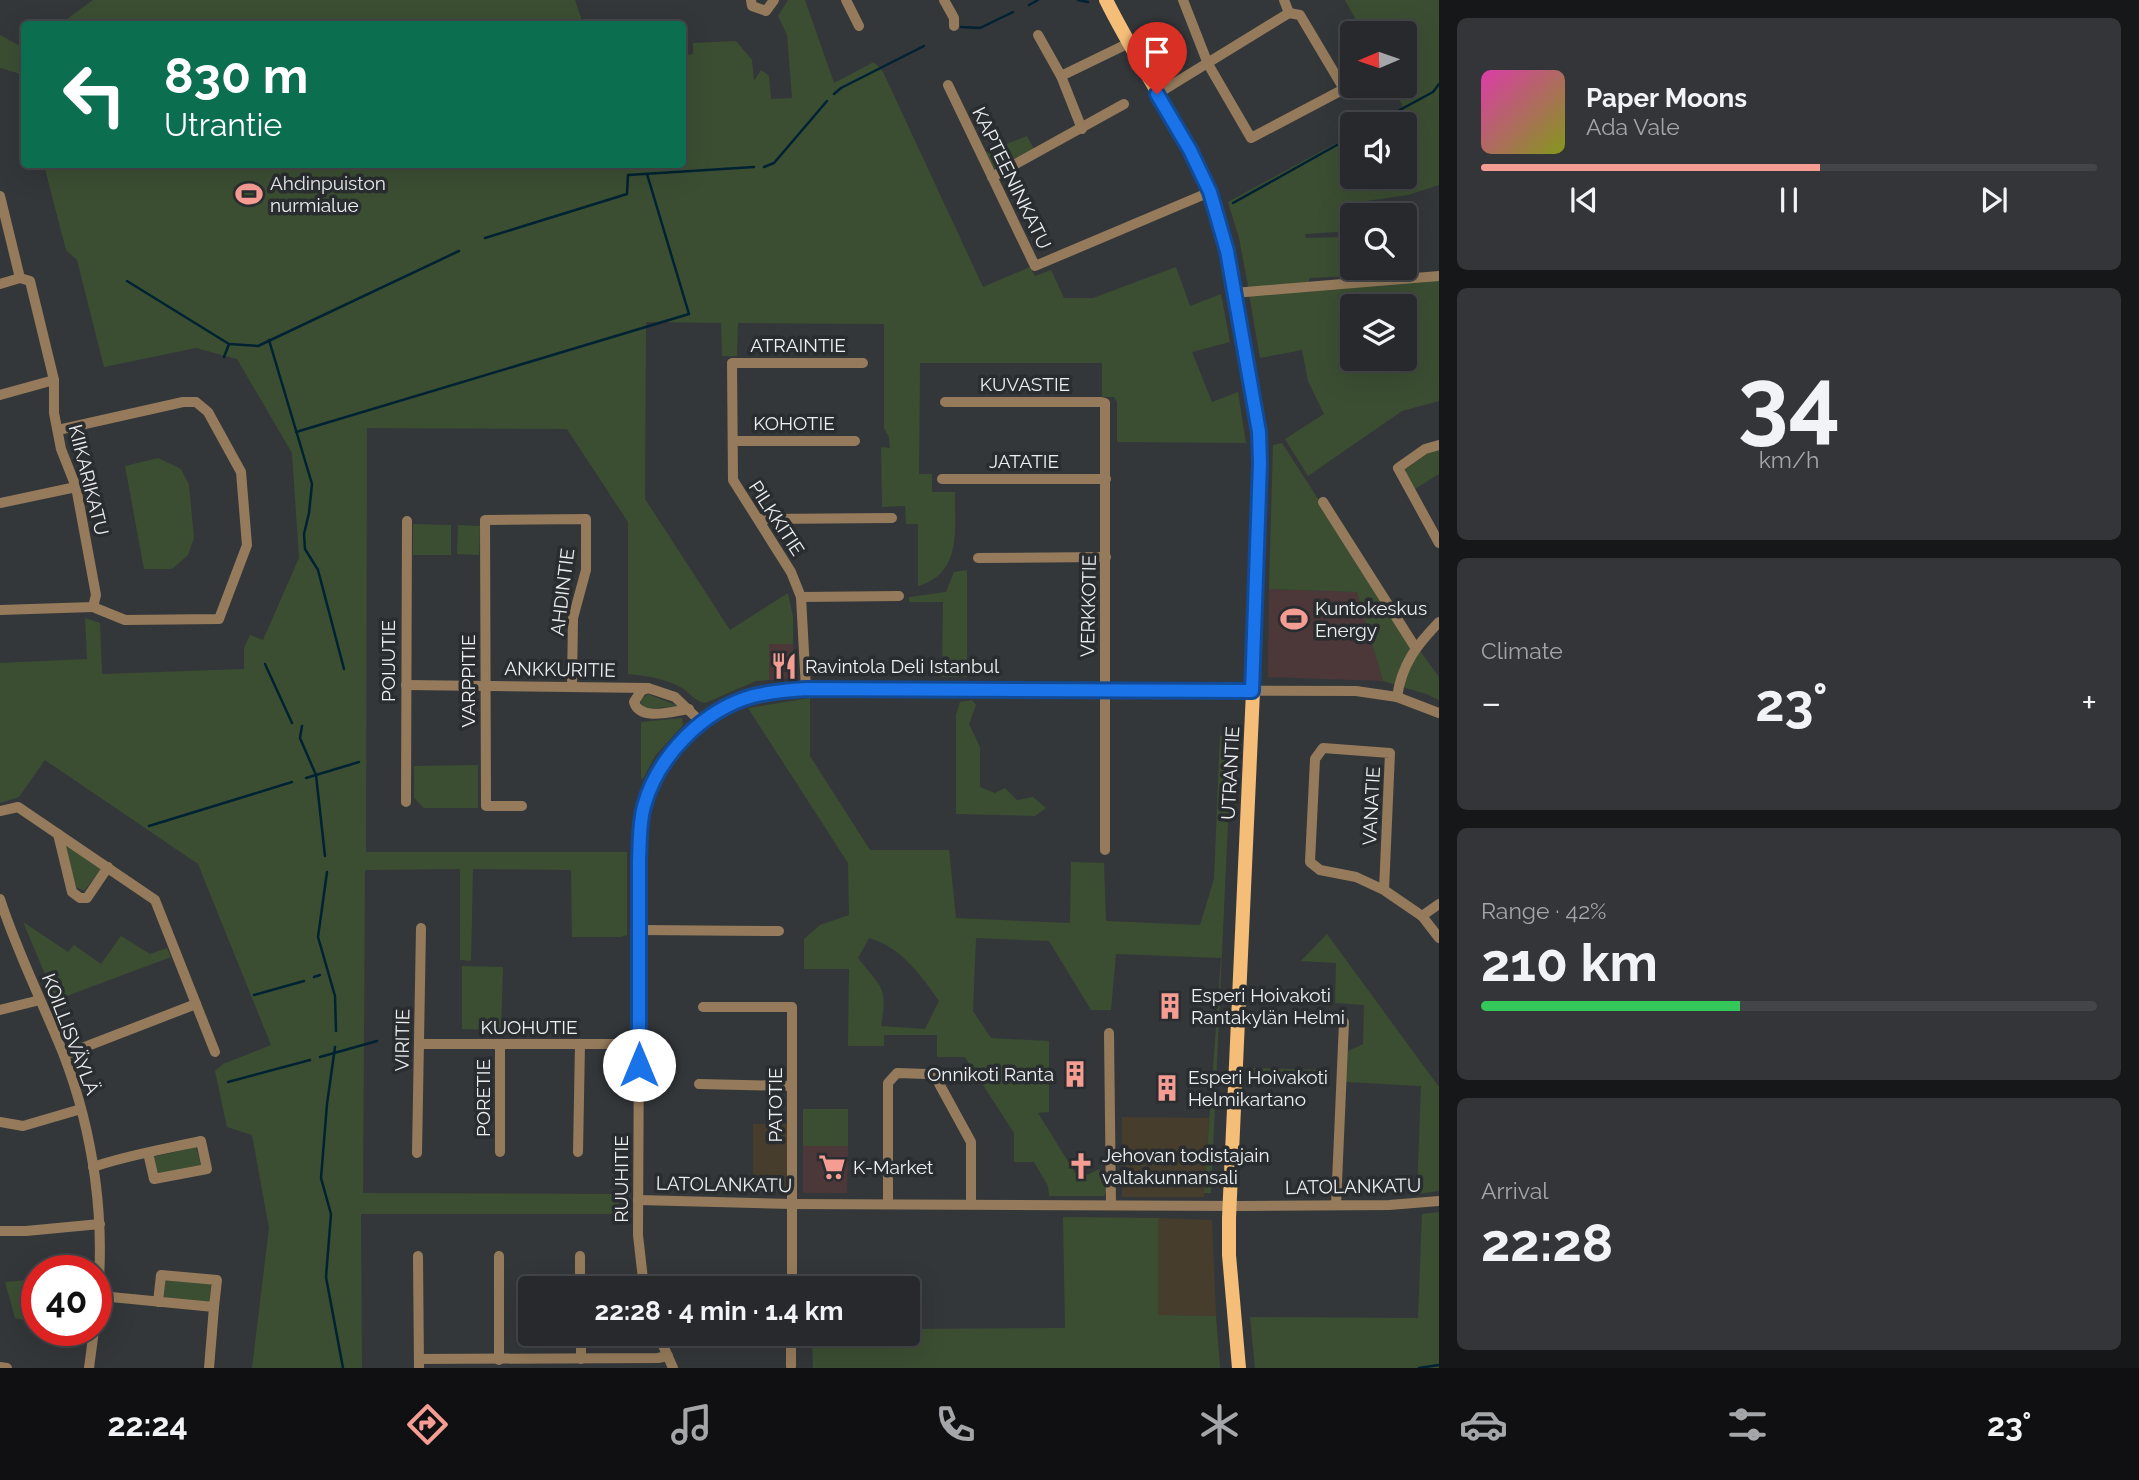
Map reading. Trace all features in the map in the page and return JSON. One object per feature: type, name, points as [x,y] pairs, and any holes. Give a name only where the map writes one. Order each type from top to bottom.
[{"type":"main road","name":"UTRANTIE","points":[[1106,0],[1127,44],[1190,150],[1210,192],[1227,251],[1259,442],[1252,691],[1229,1206],[1230,1267],[1239,1368]]},
{"type":"street","points":[[751,0],[752,6],[765,11],[774,0]]},
{"type":"street","points":[[846,0],[859,26]]},
{"type":"street","points":[[944,0],[954,18],[954,26]]},
{"type":"street","points":[[1157,94],[1208,64],[1289,13],[1300,15],[1343,89],[1251,138],[1208,64],[1184,0]]},
{"type":"street","points":[[1283,0],[1289,13]]},
{"type":"street","points":[[1038,35],[1060,76],[1082,129]]},
{"type":"street","points":[[1060,76],[1127,44]]},
{"type":"street","name":"KAPTEENINKATU","points":[[948,85],[1035,266],[1210,192]]},
{"type":"street","points":[[992,177],[1124,104]]},
{"type":"street","name":"KIIKARIKATU","points":[[0,196],[20,278],[30,281],[54,380],[54,413],[61,449],[76,487],[96,596],[93,607]]},
{"type":"street","points":[[1234,293],[1439,276]]},
{"type":"street","points":[[0,284],[20,278]]},
{"type":"street","name":"ATRAINTIE","points":[[732,363],[863,362]]},
{"type":"street","name":"PILKKITIE","points":[[732,363],[733,480],[792,572],[802,597],[806,689]]},
{"type":"street","points":[[0,395],[54,380]]},
{"type":"street","points":[[0,610],[93,607],[125,620],[219,619],[247,545],[241,472],[208,412],[196,402],[183,402],[58,429]]},
{"type":"street","name":"KUVASTIE","points":[[945,402],[1105,404]]},
{"type":"street","name":"VERKKOTIE","points":[[1105,404],[1105,850]]},
{"type":"street","name":"KOHOTIE","points":[[733,441],[855,441]]},
{"type":"street","points":[[1439,445],[1425,449],[1398,468],[1439,543]]},
{"type":"street","name":"JATATIE","points":[[942,479],[1106,479]]},
{"type":"street","points":[[0,503],[76,487]]},
{"type":"street","points":[[1323,502],[1415,647]]},
{"type":"street","points":[[759,519],[892,518]]},
{"type":"street","name":"AHDINTIE","points":[[485,520],[586,519],[586,570],[573,618],[572,686]]},
{"type":"street","name":"VARPPITIE","points":[[485,520],[486,806],[522,806]]},
{"type":"street","name":"POIJUTIE","points":[[406,802],[407,521]]},
{"type":"street","points":[[978,558],[1106,557]]},
{"type":"street","points":[[802,597],[900,596]]},
{"type":"street","points":[[1397,697],[1405,666],[1415,647],[1439,622]]},
{"type":"street","name":"ANKKURITIE","points":[[405,685],[648,688],[675,697],[702,723]]},
{"type":"street","points":[[648,688],[641,691],[634,702],[641,712],[689,709]]},
{"type":"street","name":"RUUHITIE","points":[[642,1276],[638,1200],[640,829],[651,786],[672,753],[718,711],[753,696],[806,689],[1356,691],[1397,697],[1439,713]]},
{"type":"street","name":"VANATIE","points":[[1323,748],[1390,753],[1384,890],[1356,877],[1320,870],[1310,862],[1315,759],[1323,748]]},
{"type":"street","points":[[0,811],[18,807],[155,900],[215,1052]]},
{"type":"street","points":[[58,834],[72,892],[80,898],[87,898],[107,867]]},
{"type":"street","points":[[1384,890],[1422,916],[1439,938]]},
{"type":"street","name":"KOILLISVÄYLÄ","points":[[0,899],[10,931],[64,1055],[81,1109],[93,1167],[100,1223],[99,1255]]},
{"type":"street","points":[[1422,916],[1439,904]]},
{"type":"street","name":"VIRITIE","points":[[417,1153],[421,928]]},
{"type":"street","points":[[639,930],[779,931]]},
{"type":"street","points":[[0,1010],[40,1000]]},
{"type":"street","points":[[64,1055],[196,1004]]},
{"type":"street","name":"PATOTIE","points":[[703,1007],[792,1007],[792,1276]]},
{"type":"street","points":[[1336,1205],[1344,1022]]},
{"type":"street","points":[[1110,1032],[1111,1205]]},
{"type":"street","name":"KUOHUTIE","points":[[420,1044],[639,1044]]},
{"type":"street","points":[[578,1152],[580,1044]]},
{"type":"street","name":"PORETIE","points":[[500,1045],[500,1152]]},
{"type":"street","points":[[888,1204],[888,1083],[897,1073],[927,1073],[936,1078],[971,1142],[971,1203]]},
{"type":"street","points":[[699,1084],[792,1086]]},
{"type":"street","points":[[0,1122],[23,1126],[81,1109]]},
{"type":"street","points":[[93,1167],[148,1153],[201,1141],[207,1169],[154,1179],[148,1153]]},
{"type":"street","name":"LATOLANKATU","points":[[638,1200],[792,1204],[1229,1206],[1389,1205],[1439,1201]]},
{"type":"street","points":[[0,1230],[26,1231],[100,1223]]},
{"type":"street","points":[[499,1255],[499,1360]]},
{"type":"street","points":[[418,1256],[419,1364],[668,1356]]},
{"type":"street","points":[[580,1256],[580,1276]]},
{"type":"street","points":[[158,1302],[161,1275],[217,1280],[209,1368]]},
{"type":"street","points":[[112,1297],[214,1307]]},
{"type":"street","points":[[89,1368],[92,1346]]},
{"type":"street","points":[[581,1346],[581,1359]]},
{"type":"street","points":[[663,1346],[673,1368]]},
{"type":"street","points":[[791,1346],[791,1366]]},
{"type":"street","points":[[0,1367],[7,1368]]},
{"type":"shaded area","points":[[1269,589],[1358,592],[1383,681],[1268,677]]},
{"type":"shaded area","points":[[769,644],[793,644],[794,678],[769,680]]},
{"type":"shaded area","points":[[1122,1117],[1209,1118],[1204,1197],[1122,1197]]},
{"type":"shaded area","points":[[753,1124],[790,1124],[790,1192],[753,1192]]},
{"type":"shaded area","points":[[803,1146],[848,1146],[847,1193],[803,1193]]},
{"type":"shaded area","points":[[1158,1218],[1212,1220],[1216,1316],[1158,1315]]},
{"type":"green space","points":[[93,0],[575,0],[582,21],[64,21]]},
{"type":"green space","points":[[788,0],[805,0],[834,83],[874,62],[883,72],[983,287],[1030,267],[1035,276],[1051,270],[1064,298],[1093,298],[1176,267],[1190,306],[1221,294],[1230,342],[1192,352],[1212,402],[1238,392],[1246,443],[1117,442],[1117,402],[1114,397],[1102,397],[1102,363],[920,363],[919,474],[932,474],[932,492],[955,492],[955,535],[949,560],[943,571],[918,586],[918,524],[906,524],[905,506],[882,507],[881,447],[890,448],[889,437],[884,428],[884,324],[738,323],[737,356],[722,356],[721,323],[646,322],[645,499],[730,630],[788,593],[793,617],[793,644],[769,644],[769,680],[756,681],[705,703],[669,682],[628,674],[628,522],[567,429],[367,428],[366,852],[627,852],[627,935],[572,937],[571,870],[473,869],[471,961],[460,960],[460,869],[365,870],[363,1193],[620,1194],[618,1214],[361,1214],[362,1368],[252,1368],[269,1228],[252,1135],[227,1127],[215,1071],[223,1064],[271,1045],[198,864],[45,760],[19,797],[0,803],[0,663],[87,659],[85,618],[100,623],[102,674],[244,669],[244,648],[250,635],[263,640],[299,558],[292,453],[237,359],[196,348],[104,367],[77,260],[66,250],[45,168],[686,168],[686,55],[693,54],[693,43],[736,41],[752,60],[754,81],[761,70],[769,76],[771,99],[792,98],[787,35],[778,16]]},
{"type":"green space","points":[[1345,0],[1439,0],[1439,185],[1408,195],[1340,203],[1340,232],[1305,234],[1306,238],[1340,237],[1340,277],[1309,278],[1309,287],[1249,291],[1239,238],[1228,202],[1340,141],[1340,189],[1417,189],[1417,112],[1394,112],[1403,107],[1398,98],[1418,98],[1418,21],[1356,21]]},
{"type":"green space","points":[[0,35],[21,46],[21,74],[0,68]]},
{"type":"green space","points":[[1027,136],[1034,149],[994,169],[986,152]]},
{"type":"green space","points":[[1439,276],[1439,401],[1402,411],[1308,476],[1285,439],[1324,414],[1308,381],[1302,350],[1260,358],[1249,294]]},
{"type":"green space","points":[[1282,443],[1408,639],[1439,677],[1439,700],[1383,681],[1357,592],[1269,589],[1273,445]]},
{"type":"green space","points":[[1439,450],[1439,474],[1413,490],[1403,471],[1429,452]]},
{"type":"green space","points":[[158,458],[181,469],[189,485],[194,538],[188,555],[172,569],[144,569],[125,466]]},
{"type":"green space","points":[[413,524],[451,525],[451,555],[413,555]]},
{"type":"green space","points":[[458,525],[480,526],[479,555],[457,554]]},
{"type":"green space","points":[[967,570],[967,677],[942,677],[943,602],[909,602],[909,597],[946,592],[954,572]]},
{"type":"green space","points":[[648,694],[678,706],[648,709],[643,707],[640,700]]},
{"type":"green space","points":[[810,698],[810,756],[870,850],[949,850],[956,918],[1070,923],[1071,862],[1104,863],[1106,921],[1200,925],[1214,879],[1220,736],[1232,735],[1211,1193],[1204,1193],[1221,958],[1116,954],[1111,1010],[1091,1010],[1049,941],[976,938],[973,1011],[991,1038],[1049,1041],[1049,1112],[1038,1113],[1079,1179],[1099,1169],[1107,1185],[1104,1196],[1049,1196],[1048,1186],[1034,1162],[1014,1162],[1014,1133],[965,1057],[937,1057],[937,1035],[884,1035],[884,1046],[848,1046],[849,969],[804,969],[804,939],[820,925],[849,915],[848,863],[748,708]],"holes":[[[869,938],[880,942],[909,963],[939,1001],[925,1029],[881,1026],[884,1003],[881,989],[858,958]]]},
{"type":"green space","points":[[972,700],[976,705],[969,724],[980,747],[980,787],[995,793],[1005,788],[1017,800],[1033,797],[1046,808],[1035,816],[956,814],[956,715],[960,702]]},
{"type":"green space","points":[[682,718],[683,725],[655,756],[643,779],[641,778],[641,722]]},
{"type":"green space","points":[[478,765],[478,808],[424,808],[414,798],[414,766]]},
{"type":"green space","points":[[64,843],[101,869],[84,891],[76,887]]},
{"type":"green space","points":[[23,922],[68,952],[74,945],[101,964],[121,936],[150,954],[167,948],[171,957],[56,1000]]},
{"type":"green space","points":[[1327,934],[1439,1087],[1439,1191],[1417,1194],[1421,1086],[1345,1082],[1346,1052],[1363,1044],[1364,1005],[1335,1003],[1336,963],[1301,961]]},
{"type":"green space","points":[[462,966],[503,967],[501,1030],[462,1029]]},
{"type":"green space","points":[[1253,1068],[1329,1070],[1329,1083],[1252,1080]]},
{"type":"green space","points":[[803,1109],[848,1109],[848,1146],[803,1146]]},
{"type":"green space","points":[[196,1147],[201,1166],[157,1174],[153,1157]]},
{"type":"green space","points":[[1439,1212],[1439,1368],[1255,1368],[1250,1317],[1418,1318],[1422,1214]]},
{"type":"green space","points":[[1063,1217],[1158,1218],[1158,1315],[1216,1316],[1220,1368],[813,1368],[812,1346],[920,1346],[920,1329],[1065,1328]]},
{"type":"green space","points":[[21,1280],[21,1319],[15,1318],[5,1282]]},
{"type":"green space","points":[[165,1280],[211,1284],[210,1302],[164,1297]]},
{"type":"waterway","points":[[1029,5],[1038,0]]},
{"type":"waterway","points":[[1078,0],[1088,2]]},
{"type":"waterway","points":[[961,27],[980,28],[1013,12]]},
{"type":"waterway","points":[[834,94],[924,46]]},
{"type":"waterway","points":[[1396,112],[1433,92],[1439,84]]},
{"type":"waterway","points":[[764,167],[774,163],[827,101]]},
{"type":"waterway","points":[[1233,203],[1340,143]]},
{"type":"waterway","points":[[485,238],[627,194],[628,175],[754,167]]},
{"type":"waterway","points":[[296,432],[689,314],[647,174]]},
{"type":"waterway","points":[[127,281],[229,344],[258,346],[459,251]]},
{"type":"waterway","points":[[269,340],[312,484],[304,534],[305,549],[318,570],[344,669]]},
{"type":"waterway","points":[[224,357],[229,344]]},
{"type":"waterway","points":[[265,664],[292,723]]},
{"type":"waterway","points":[[302,726],[300,738],[316,775],[325,856]]},
{"type":"waterway","points":[[306,778],[359,762]]},
{"type":"waterway","points":[[149,826],[292,782]]},
{"type":"waterway","points":[[327,872],[318,937],[335,996],[336,1031]]},
{"type":"waterway","points":[[314,977],[320,975]]},
{"type":"waterway","points":[[254,995],[304,981]]},
{"type":"waterway","points":[[320,1057],[377,1041]]},
{"type":"waterway","points":[[335,1047],[321,1178],[331,1214],[326,1277],[343,1368]]},
{"type":"waterway","points":[[228,1082],[310,1060]]},
{"type":"waterway","points":[[1419,1368],[1439,1365]]},
{"type":"place","name":"Ahdinpuiston nurmialue","points":[[249,194]]},
{"type":"place","name":"Kuntokeskus Energy","points":[[1294,619]]},
{"type":"place","name":"Ravintola Deli Istanbul","points":[[784,666]]},
{"type":"place","name":"Esperi Hoivakoti Rantakylän Helmi","points":[[1170,1006]]},
{"type":"place","name":"Onnikoti Ranta","points":[[1075,1074]]},
{"type":"place","name":"Esperi Hoivakoti Helmikartano","points":[[1167,1088]]},
{"type":"place","name":"Jehovan todistajain valtakunnansali","points":[[1081,1166]]},
{"type":"place","name":"K-Market","points":[[832,1167]]},
{"type":"route","points":[[639,1065],[639,860],[644,807],[651,786],[672,753],[687,736],[718,711],[753,696],[806,689],[1252,691],[1259,432],[1227,251],[1210,192],[1190,150],[1157,94]]}]
